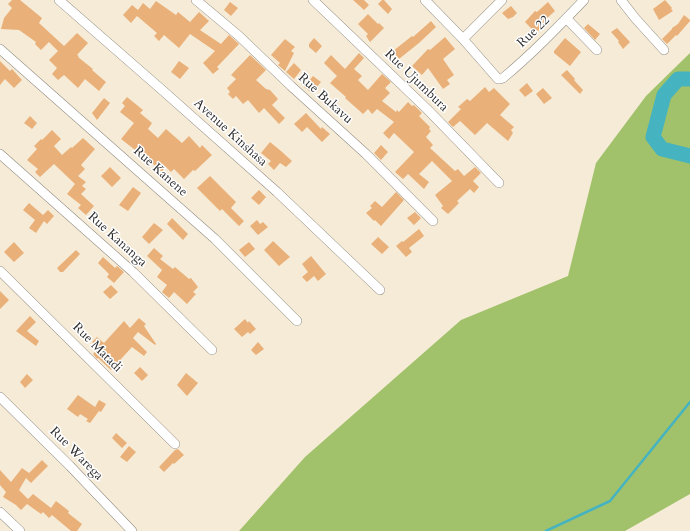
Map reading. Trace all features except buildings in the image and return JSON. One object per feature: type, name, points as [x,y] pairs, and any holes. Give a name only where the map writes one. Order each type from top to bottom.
[{"type":"street","name":"Avenue Kinshasa","points":[[59,0],[277,192],[380,290]]},
{"type":"street","name":"Rue Bukavu","points":[[196,0],[239,36],[291,86],[366,154],[433,221]]},
{"type":"street","name":"Rue Ujumbura","points":[[312,0],[427,109],[499,183]]},
{"type":"street","points":[[424,0],[463,39],[502,0]]},
{"type":"street","name":"Rue 22","points":[[463,39],[498,79],[500,79],[517,66],[567,19],[584,0]]},
{"type":"street","points":[[622,0],[635,18],[664,50]]},
{"type":"street","points":[[567,19],[597,50]]},
{"type":"street","name":"Rue Kanene","points":[[0,49],[215,239],[297,321]]},
{"type":"street","name":"Rue Kananga","points":[[0,154],[133,272],[212,350]]},
{"type":"street","name":"Rue Matadi","points":[[0,271],[175,444]]},
{"type":"street","name":"Rue Warega","points":[[1,400],[70,466],[132,531]]},
{"type":"street","points":[[0,512],[20,531]]},
{"type":"green space","points":[[690,53],[690,494],[625,531],[239,531],[305,457],[461,320],[568,276],[596,163],[646,96]]},
{"type":"waterway","points":[[690,79],[678,79],[664,95],[653,137],[662,149],[690,156]]},
{"type":"waterway","points":[[546,531],[610,501],[690,402]]}]
